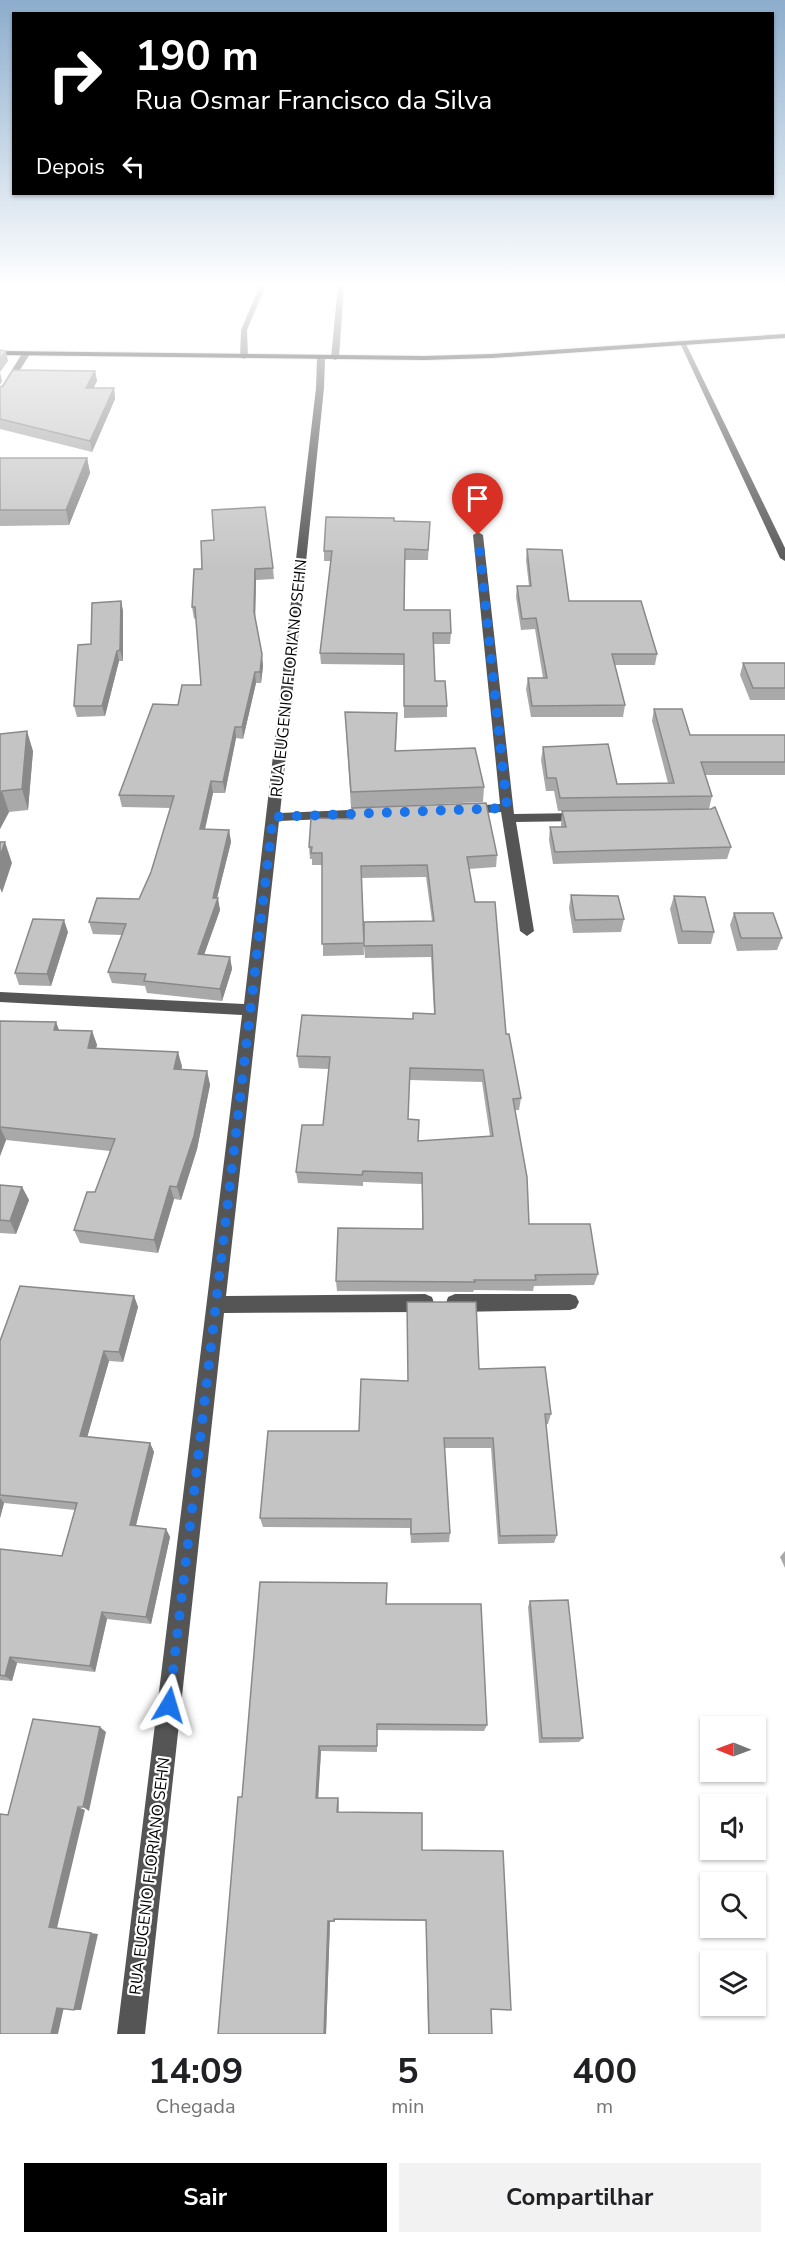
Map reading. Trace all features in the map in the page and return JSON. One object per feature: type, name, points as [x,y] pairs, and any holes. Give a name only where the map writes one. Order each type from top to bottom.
[{"type":"street","points":[[0,395],[10,380]]},
{"type":"street","name":"RUA EUGENIO FLORIANO SEHN","points":[[131,2034],[322,380]]},
{"type":"street","points":[[699,380],[785,558]]},
{"type":"street","points":[[774,534],[785,534]]},
{"type":"street","points":[[478,535],[507,813],[526,931]]},
{"type":"street","points":[[460,810],[591,817]]},
{"type":"street","points":[[273,817],[390,812]]},
{"type":"street","points":[[0,997],[249,1010]]},
{"type":"street","points":[[215,1305],[570,1302]]},
{"type":"building","points":[[7,380],[90,380],[86,388],[114,388],[90,441],[0,419],[0,387]]},
{"type":"building","points":[[0,458],[87,458],[66,510],[0,510]]},
{"type":"building","points":[[265,507],[273,568],[255,569],[254,612],[262,654],[260,672],[255,672],[242,727],[235,727],[223,782],[211,781],[200,829],[229,830],[213,898],[218,898],[198,954],[230,957],[220,989],[144,981],[146,974],[108,972],[126,924],[89,922],[97,898],[139,899],[151,872],[174,796],[119,795],[153,704],[178,705],[182,685],[201,685],[195,607],[192,607],[194,569],[202,569],[201,541],[214,540],[212,510]]},
{"type":"building","points":[[326,517],[394,518],[394,521],[430,522],[428,550],[405,549],[404,610],[450,610],[451,633],[433,633],[435,681],[445,681],[447,706],[404,706],[404,654],[320,653],[332,551],[324,551]]},
{"type":"building","points":[[527,549],[562,550],[569,601],[641,601],[657,654],[612,654],[625,705],[532,706],[528,678],[547,678],[536,618],[522,619],[517,586],[531,586]]},
{"type":"building","points":[[121,601],[120,650],[117,651],[102,706],[74,706],[78,645],[91,644],[92,603]]},
{"type":"building","points":[[743,663],[785,663],[785,688],[753,688]]},
{"type":"building","points":[[654,709],[682,709],[690,735],[785,735],[785,762],[701,762],[712,796],[560,798],[556,778],[547,778],[543,747],[608,744],[617,784],[674,783]]},
{"type":"building","points":[[345,712],[397,713],[395,751],[475,748],[484,787],[351,792]]},
{"type":"building","points":[[27,731],[22,789],[2,791],[0,795],[0,734]]},
{"type":"building","points":[[486,803],[497,855],[467,857],[475,902],[495,902],[506,1034],[509,1034],[521,1098],[513,1099],[527,1177],[529,1224],[590,1224],[598,1274],[535,1275],[536,1280],[474,1280],[475,1282],[336,1281],[338,1228],[423,1229],[422,1173],[363,1171],[362,1175],[296,1172],[302,1125],[323,1125],[330,1057],[297,1056],[302,1015],[413,1019],[413,1013],[435,1014],[432,945],[364,946],[364,943],[322,944],[322,853],[311,853],[312,847],[309,847],[311,818],[353,819],[352,808]],"holes":[[[427,865],[434,921],[364,922],[364,943],[361,866]],[[410,1068],[483,1070],[493,1136],[418,1141],[419,1120],[408,1119]]]},
{"type":"building","points":[[715,807],[731,847],[555,852],[550,827],[566,827],[562,811],[711,809]]},
{"type":"building","points":[[0,842],[5,842],[0,856]]},
{"type":"building","points":[[571,895],[618,896],[624,919],[575,920]]},
{"type":"building","points":[[674,896],[705,897],[714,932],[682,931]]},
{"type":"building","points":[[734,913],[773,913],[782,938],[741,938]]},
{"type":"building","points":[[33,919],[64,920],[47,974],[15,973]]},
{"type":"building","points":[[0,1021],[56,1022],[54,1030],[92,1031],[88,1048],[178,1052],[174,1069],[207,1071],[194,1136],[177,1187],[170,1186],[154,1240],[74,1230],[87,1192],[95,1192],[115,1139],[0,1127]]},
{"type":"building","points":[[0,1185],[22,1187],[10,1221],[0,1220]]},
{"type":"building","points":[[20,1286],[134,1296],[119,1352],[104,1351],[80,1436],[150,1443],[130,1525],[166,1529],[146,1617],[102,1612],[90,1666],[10,1657],[5,1676],[0,1675],[0,1549],[62,1556],[77,1503],[0,1495],[0,1341]]},
{"type":"building","points":[[407,1302],[476,1302],[479,1369],[545,1367],[551,1414],[545,1414],[557,1535],[500,1536],[493,1438],[444,1438],[450,1533],[411,1534],[411,1519],[260,1518],[268,1431],[359,1431],[361,1379],[408,1381]]},
{"type":"building","points":[[260,1582],[387,1583],[386,1604],[481,1604],[487,1725],[377,1724],[377,1746],[319,1746],[316,1798],[338,1798],[337,1812],[422,1813],[422,1850],[503,1851],[511,2010],[491,2009],[492,2034],[429,2034],[426,1920],[334,1919],[334,1921],[328,1921],[324,2034],[218,2034],[238,1797],[242,1797]]},
{"type":"building","points":[[568,1600],[583,1738],[542,1738],[530,1601]]},
{"type":"building","points":[[33,1719],[100,1727],[83,1807],[78,1807],[49,1927],[91,1933],[74,2010],[57,2008],[51,2034],[0,2034],[0,1814],[8,1815]]},
{"type":"route","points":[[169,1705],[273,817],[507,808],[478,535]]}]
